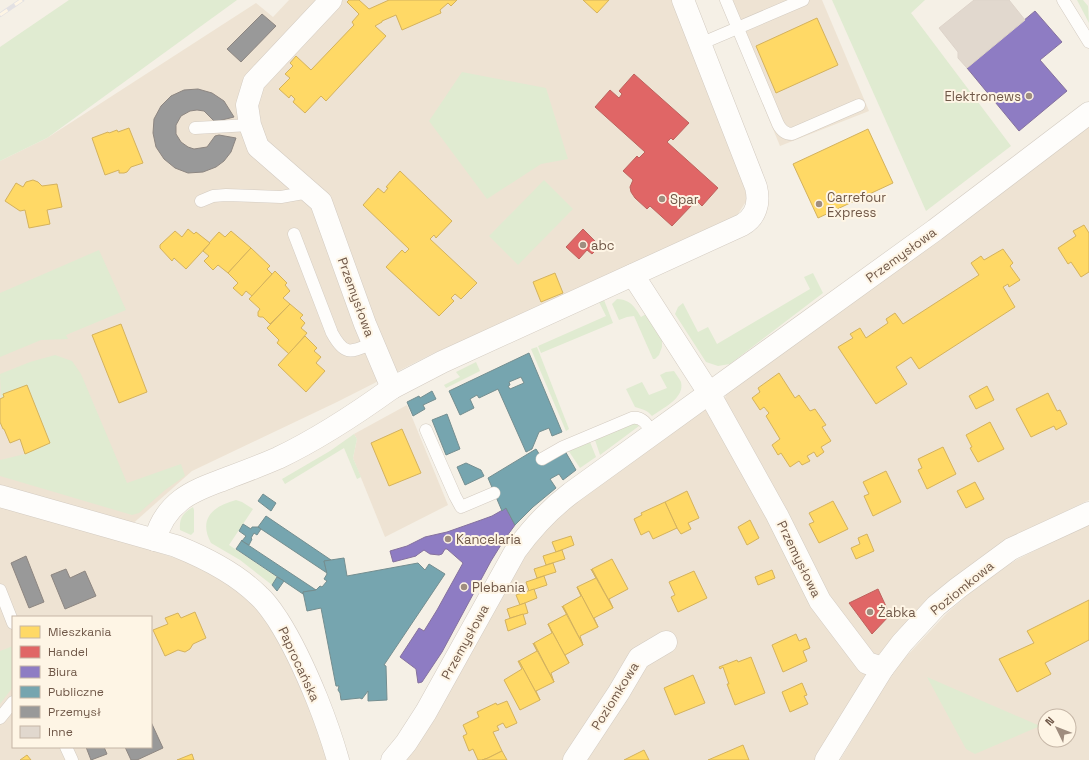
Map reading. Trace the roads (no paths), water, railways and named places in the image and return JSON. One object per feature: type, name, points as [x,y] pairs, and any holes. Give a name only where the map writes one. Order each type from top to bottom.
[{"type":"street","name":"Przemysłowa","points":[[331,0],[254,82],[247,105],[250,125],[258,147],[321,202],[362,317],[392,388]]},
{"type":"street","points":[[155,540],[158,529],[164,518],[179,501],[205,487],[280,457],[316,438],[363,409],[392,388],[442,362],[633,276],[745,223],[752,217],[758,201],[756,187],[683,0]]},
{"type":"street","name":"Przemysłowa","points":[[392,760],[416,728],[516,550],[530,531],[546,514],[564,499],[929,234],[1089,113]]},
{"type":"street","name":"Przemysłowa","points":[[633,276],[709,393],[777,515],[820,601],[867,663],[883,668]]},
{"type":"street","name":"Paprocańska","points":[[0,496],[176,546],[202,557],[237,577],[260,596],[267,604],[293,645],[308,679],[338,760]]},
{"type":"street","name":"Poziomkowa","points":[[826,760],[883,668],[902,643],[936,606],[1011,548],[1089,513]]},
{"type":"street","name":"Poziomkowa","points":[[574,760],[639,658],[666,642]]},
{"type":"lane","points":[[726,0],[778,124],[784,132],[792,134],[858,104]]},
{"type":"lane","points":[[700,44],[803,0]]},
{"type":"lane","points":[[1062,0],[1089,42]]},
{"type":"lane","points":[[195,128],[250,125]]},
{"type":"lane","points":[[201,201],[213,196],[226,195],[281,198],[309,192]]},
{"type":"lane","points":[[294,234],[335,339],[344,349],[348,351],[353,351],[373,343]]},
{"type":"lane","points":[[542,459],[563,447],[632,418],[642,419],[653,434]]},
{"type":"lane","points":[[426,430],[461,507],[494,493]]},
{"type":"lane","points":[[0,590],[12,620]]},
{"type":"lane","points":[[0,718],[12,703]]},
{"type":"lane","points":[[66,748],[72,760]]},
{"type":"railway","points":[[0,15],[22,0]]},
{"type":"place","name":"Elektronews","points":[[1029,96]]},
{"type":"place","name":"Spar","points":[[662,199]]},
{"type":"place","name":"Carrefour Express","points":[[819,204]]},
{"type":"place","name":"abc","points":[[583,245]]},
{"type":"place","name":"Kancelaria","points":[[448,539]]},
{"type":"place","name":"Plebania","points":[[464,587]]},
{"type":"place","name":"Żabka","points":[[870,612]]}]
